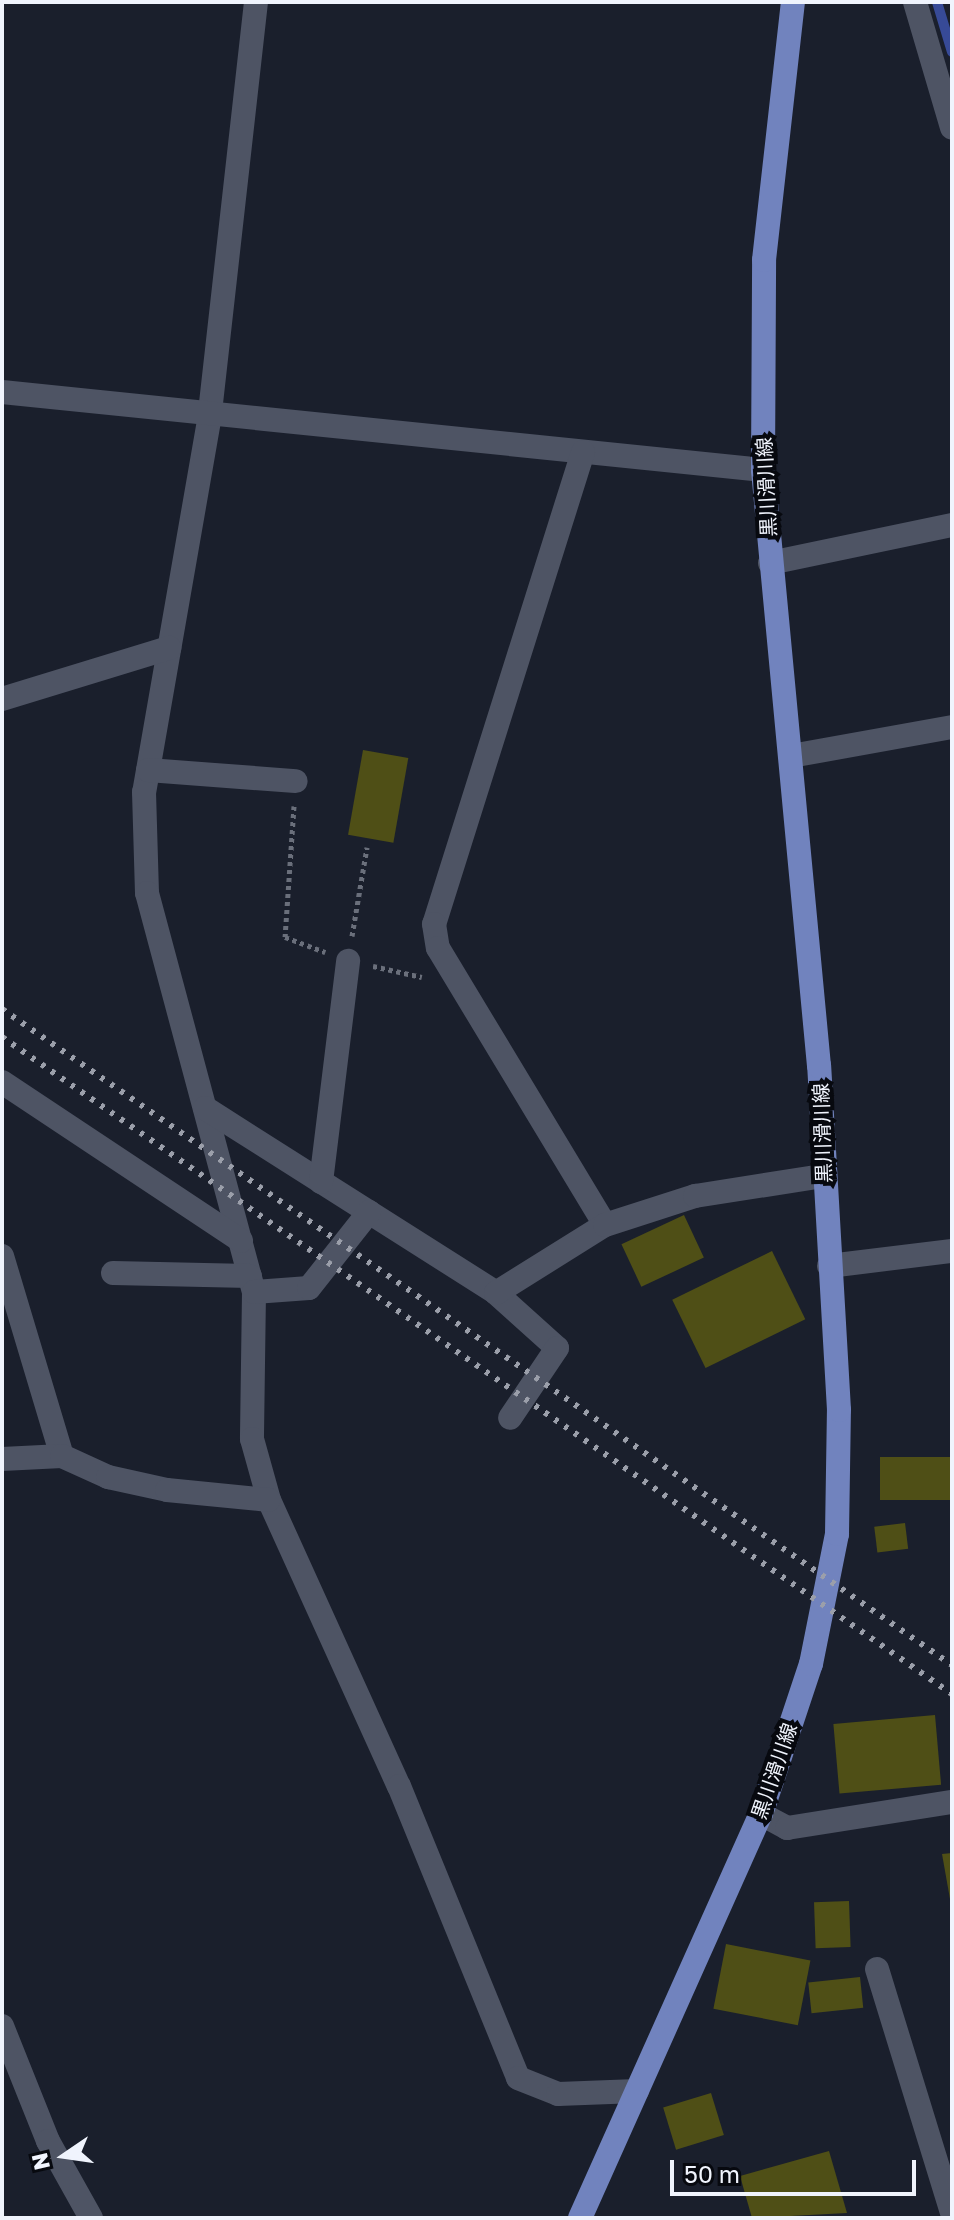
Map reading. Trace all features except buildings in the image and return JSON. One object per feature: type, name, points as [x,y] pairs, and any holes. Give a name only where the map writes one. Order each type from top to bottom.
[{"type":"main road","name":"黒川滑川線","points":[[580,2218],[761,1814],[811,1664],[837,1534],[839,1410],[823,1176],[791,756],[763,470],[764,260],[793,2]]},
{"type":"street","points":[[256,2],[210,415],[148,770],[147,893],[252,1284],[252,1439],[269,1500],[399,1786],[518,2078],[558,2094],[637,2091]]},
{"type":"street","points":[[915,2],[952,128]]},
{"type":"street","points":[[2,392],[763,470]]},
{"type":"street","points":[[583,452],[434,924],[447,963],[605,1225]]},
{"type":"street","points":[[770,563],[952,525]]},
{"type":"street","points":[[2,699],[169,648]]},
{"type":"street","points":[[791,756],[952,727]]},
{"type":"street","points":[[148,770],[296,781]]},
{"type":"street","points":[[321,1182],[348,961]]},
{"type":"street","points":[[2,1082],[241,1241]]},
{"type":"street","points":[[205,1108],[496,1293],[557,1348],[510,1418]]},
{"type":"street","points":[[496,1293],[605,1225],[695,1196],[823,1176]]},
{"type":"street","points":[[113,1273],[309,1288],[369,1212]]},
{"type":"street","points":[[829,1266],[952,1251]]},
{"type":"street","points":[[2,1256],[47,1426],[62,1456]]},
{"type":"street","points":[[2,1459],[62,1456],[108,1477],[167,1490],[269,1500]]},
{"type":"street","points":[[761,1814],[787,1828],[952,1802]]},
{"type":"street","points":[[877,1969],[952,2213]]},
{"type":"street","points":[[2,2026],[48,2141],[91,2218]]},
{"type":"path","points":[[296,781],[285,937],[348,961],[420,977],[447,963]]},
{"type":"path","points":[[348,961],[367,847]]},
{"type":"waterway","points":[[937,2],[952,52]]},
{"type":"railway","points":[[2,1009],[952,1665]]},
{"type":"railway","points":[[2,1037],[952,1694]]}]
